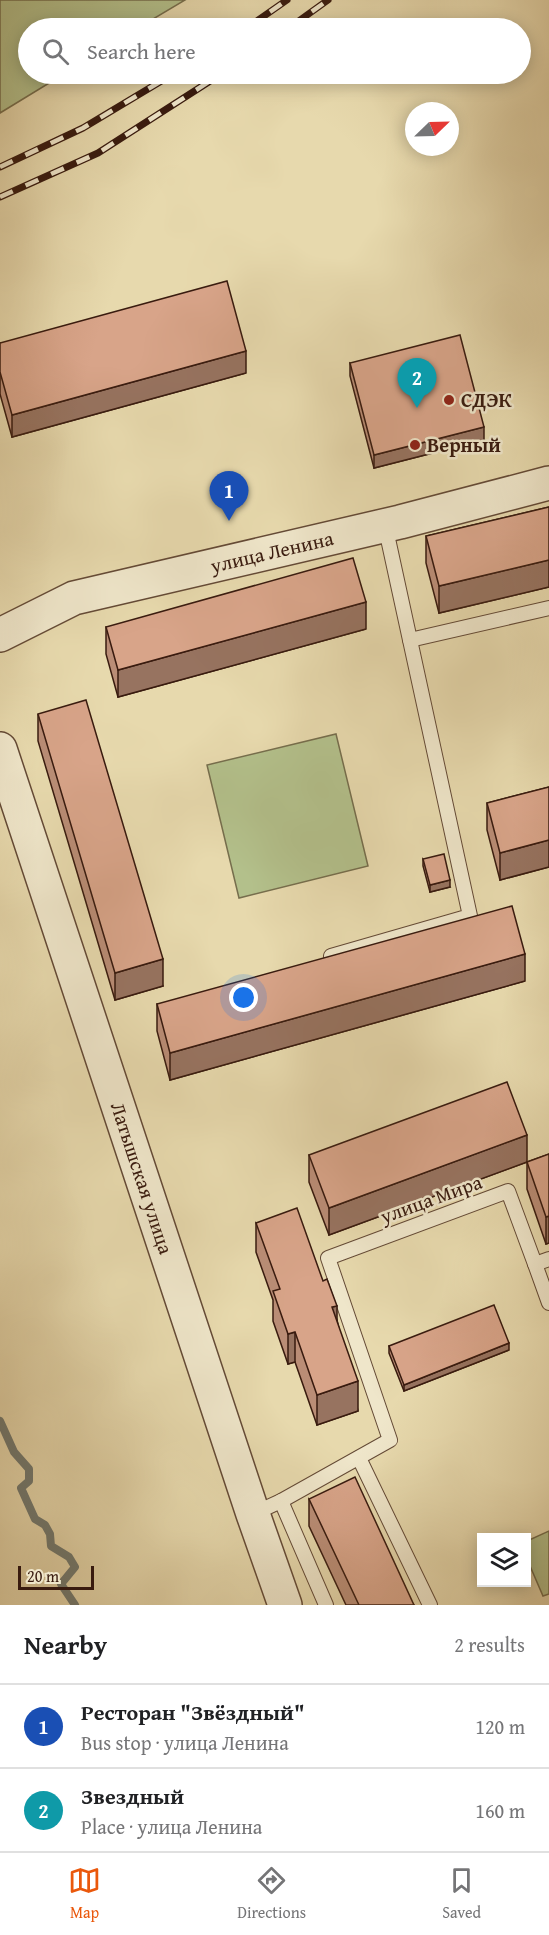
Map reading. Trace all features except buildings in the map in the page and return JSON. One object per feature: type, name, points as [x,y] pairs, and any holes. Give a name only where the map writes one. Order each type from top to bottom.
[{"type":"street","name":"улица Ленина","points":[[0,635],[75,598],[385,525],[549,483]]},
{"type":"street","name":"Латышская улица","points":[[0,749],[267,1507],[285,1605]]},
{"type":"lane","points":[[322,958],[470,916],[385,525]]},
{"type":"lane","points":[[410,640],[549,608]]},
{"type":"lane","name":"улица Мира","points":[[359,1458],[390,1440],[328,1258],[508,1191],[549,1304]]},
{"type":"lane","points":[[534,1264],[549,1259]]},
{"type":"lane","points":[[326,1605],[267,1507],[359,1458],[430,1605]]},
{"type":"green space","points":[[0,0],[185,0],[155,18],[18,18],[18,84],[48,84],[0,113]]},
{"type":"green space","points":[[336,734],[368,866],[239,898],[207,765]]},
{"type":"green space","points":[[549,1531],[549,1594],[543,1596],[531,1568],[531,1539]]},
{"type":"waterway","points":[[0,1421],[14,1452],[29,1469],[29,1481],[21,1488],[35,1519],[45,1525],[50,1534],[51,1546],[69,1557],[75,1567],[61,1584],[75,1605]]},
{"type":"railway","points":[[261,18],[287,0]]},
{"type":"railway","points":[[303,18],[328,0]]},
{"type":"railway","points":[[0,167],[83,128],[156,84]]},
{"type":"railway","points":[[0,197],[98,153],[205,84]]},
{"type":"place","name":"СДЭК","points":[[449,400]]},
{"type":"place","name":"Звездный","points":[[417,408]]},
{"type":"place","name":"Верный","points":[[415,445]]},
{"type":"place","name":"Ресторан \"Звёздный\"","points":[[229,521]]}]
